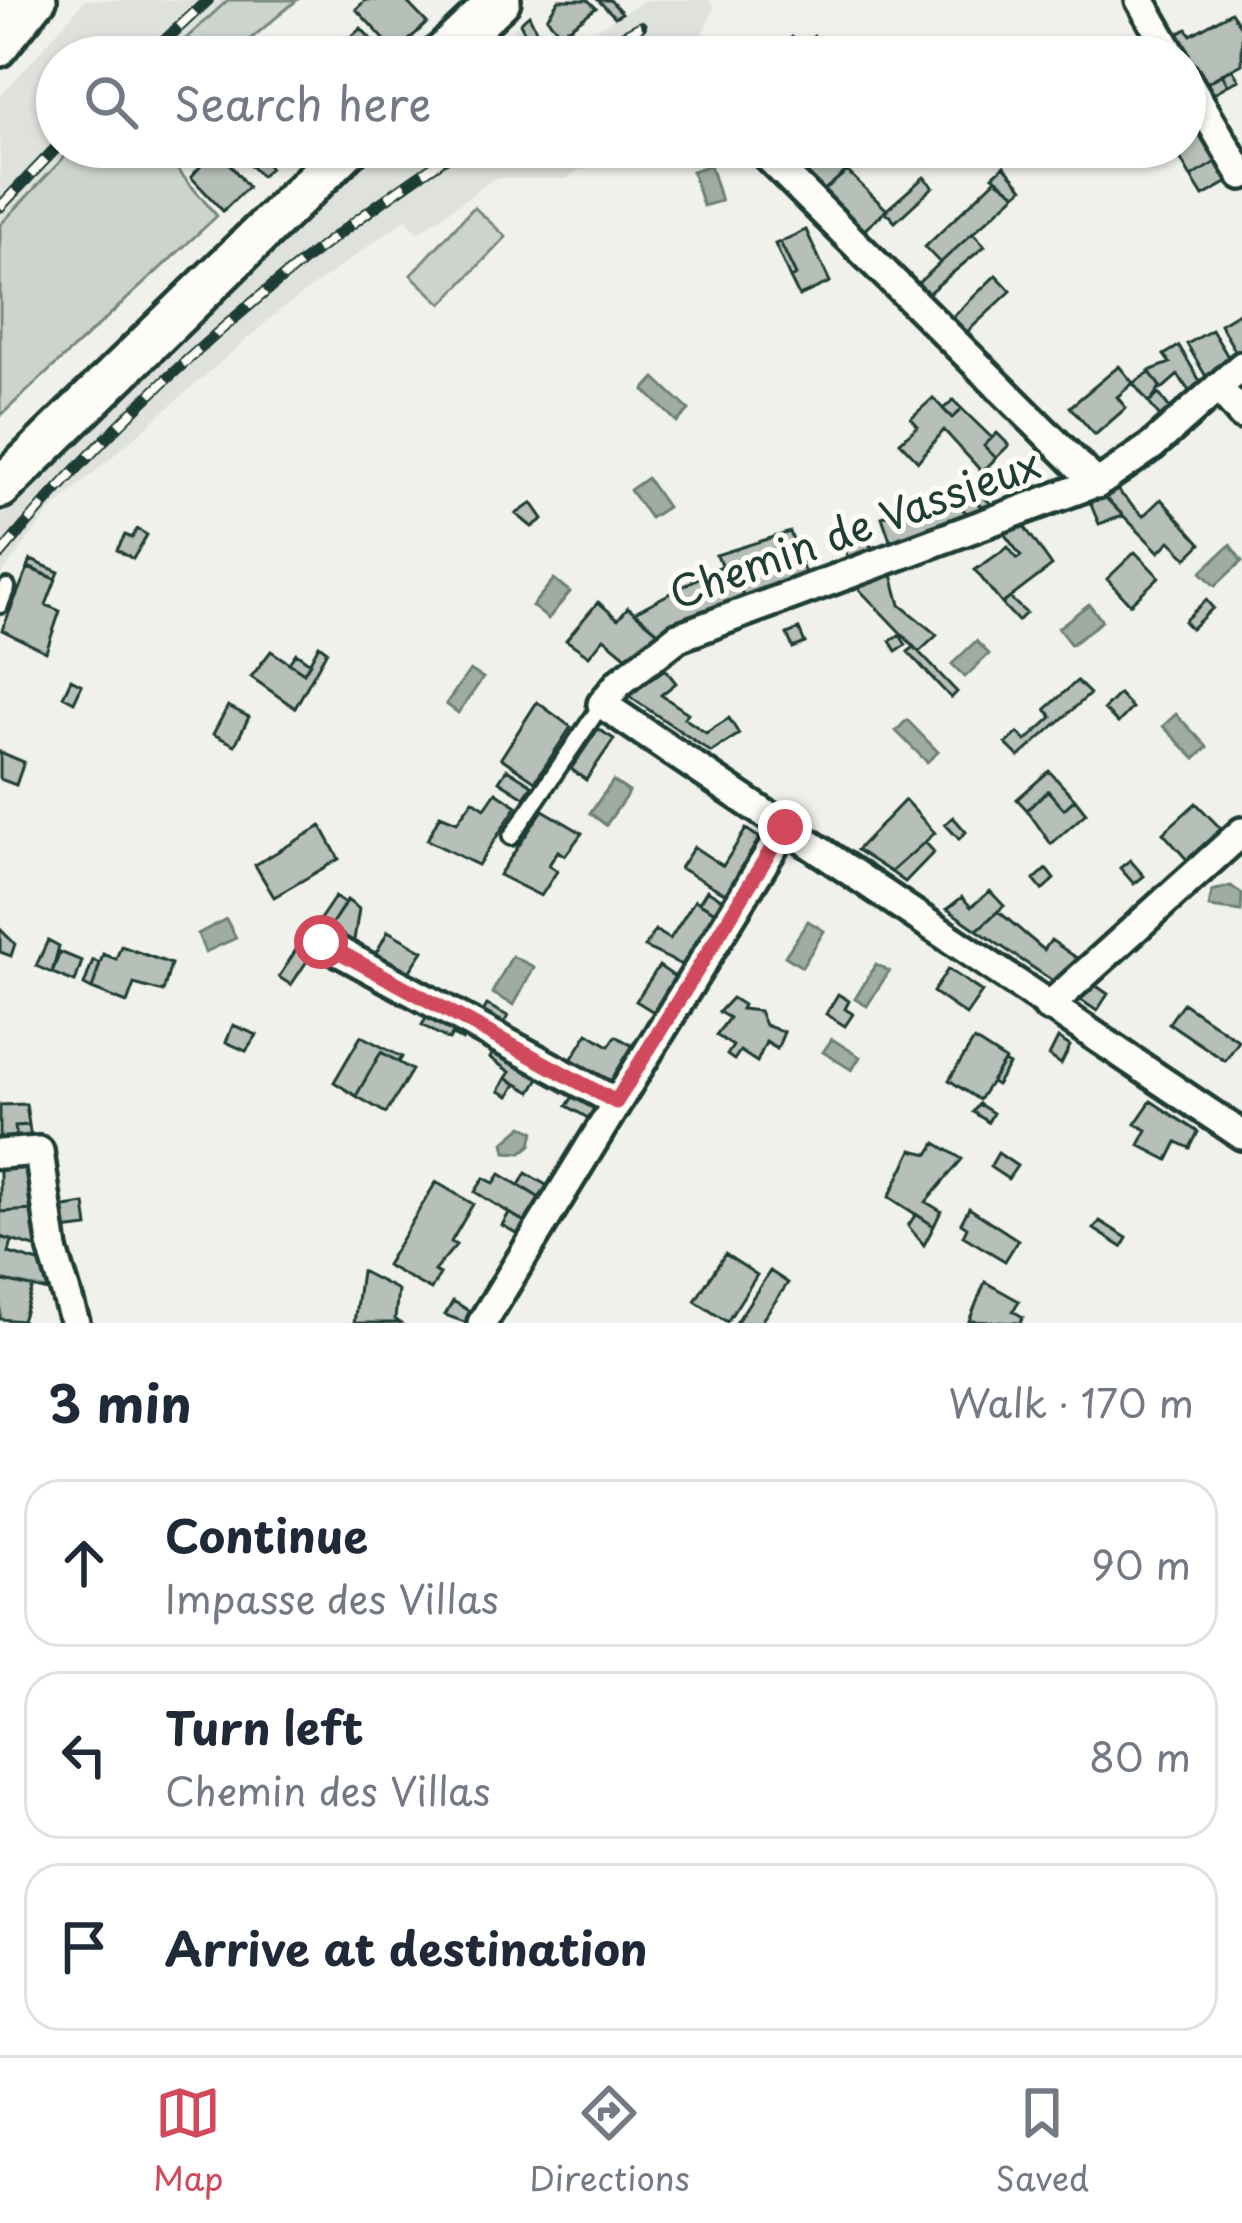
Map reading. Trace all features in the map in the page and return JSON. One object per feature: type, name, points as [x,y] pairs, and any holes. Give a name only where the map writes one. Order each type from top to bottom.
[{"type":"main road","points":[[462,36],[500,0]]},
{"type":"main road","points":[[0,452],[301,168]]},
{"type":"main road","points":[[0,488],[328,168]]},
{"type":"street","points":[[10,17],[42,0]]},
{"type":"street","points":[[1140,0],[1161,36]]},
{"type":"street","points":[[1206,113],[1242,175]]},
{"type":"street","points":[[779,168],[1097,484]]},
{"type":"street","name":"Chemin de Vassieux","points":[[602,704],[619,683],[678,637],[1097,484],[1152,446],[1242,366]]},
{"type":"street","points":[[1218,388],[1242,415]]},
{"type":"street","points":[[602,704],[1242,1135]]},
{"type":"street","points":[[482,1323],[785,827]]},
{"type":"street","points":[[1048,1007],[1242,832]]},
{"type":"street","points":[[321,942],[616,1102]]},
{"type":"street","points":[[0,1154],[39,1151],[53,1250],[75,1323]]},
{"type":"lane","points":[[0,605],[7,586]]},
{"type":"lane","points":[[512,837],[602,704]]},
{"type":"shaded area","points":[[85,0],[297,0],[254,36],[53,36]]},
{"type":"shaded area","points":[[228,0],[297,0],[254,36],[189,36]]},
{"type":"shaded area","points":[[646,0],[709,0],[715,7],[702,36],[584,36]]},
{"type":"shaded area","points":[[520,23],[526,36],[506,36]]},
{"type":"shaded area","points":[[36,56],[36,168],[176,168],[217,216],[0,416],[0,97]]},
{"type":"shaded area","points":[[54,168],[176,168],[217,216],[0,416],[0,225]]},
{"type":"shaded area","points":[[362,168],[582,168],[566,179],[495,178],[418,233],[406,219],[279,311],[50,511],[0,576],[0,518],[80,431]]},
{"type":"shaded area","points":[[711,168],[721,201],[703,206],[692,171]]},
{"type":"shaded area","points":[[474,207],[506,237],[442,304],[411,275]]},
{"type":"shaded area","points":[[655,378],[689,410],[677,422],[644,390]]},
{"type":"shaded area","points":[[647,478],[667,507],[650,518],[630,490]]},
{"type":"shaded area","points":[[1230,545],[1242,561],[1215,586],[1201,572]]},
{"type":"shaded area","points":[[554,579],[570,592],[548,619],[532,606]]},
{"type":"shaded area","points":[[1089,604],[1102,621],[1071,645],[1058,628]]},
{"type":"shaded area","points":[[976,641],[989,654],[965,677],[952,664]]},
{"type":"shaded area","points":[[470,670],[483,678],[458,713],[446,704]]},
{"type":"shaded area","points":[[1176,714],[1207,747],[1195,759],[1163,726]]},
{"type":"shaded area","points":[[907,720],[938,752],[927,762],[896,731]]},
{"type":"shaded area","points":[[613,781],[629,792],[606,825],[590,813]]},
{"type":"shaded area","points":[[1231,886],[1242,894],[1241,911],[1209,907],[1212,891]]},
{"type":"shaded area","points":[[226,919],[236,938],[205,952],[198,934]]},
{"type":"shaded area","points":[[808,921],[824,931],[802,967],[785,956]]},
{"type":"shaded area","points":[[512,956],[534,967],[514,1005],[492,993]]},
{"type":"shaded area","points":[[876,964],[889,971],[867,1006],[855,999]]},
{"type":"shaded area","points":[[832,1039],[860,1057],[852,1070],[823,1052]]},
{"type":"shaded area","points":[[523,1126],[534,1131],[531,1145],[521,1153],[506,1152],[504,1142]]},
{"type":"building","points":[[366,0],[405,0],[427,23],[413,36],[381,36],[356,9]]},
{"type":"building","points":[[559,0],[588,0],[596,8],[561,34],[547,18]]},
{"type":"building","points":[[598,0],[610,0],[622,13],[615,17]]},
{"type":"building","points":[[1231,12],[1242,29],[1242,64],[1206,83],[1206,36],[1174,36],[1187,29],[1191,35]]},
{"type":"building","points":[[529,15],[537,32],[526,36],[520,23]]},
{"type":"building","points":[[1232,69],[1239,80],[1228,85],[1222,74]]},
{"type":"building","points":[[1222,74],[1228,85],[1207,97],[1206,83]]},
{"type":"building","points":[[1206,134],[1221,159],[1206,168]]},
{"type":"building","points":[[1221,159],[1230,181],[1203,196],[1191,177]]},
{"type":"building","points":[[199,168],[233,168],[248,187],[223,211],[191,177]]},
{"type":"building","points":[[797,168],[849,169],[822,192]]},
{"type":"building","points":[[1006,168],[1023,188],[1016,194],[993,176]]},
{"type":"building","points":[[1186,168],[1206,168],[1191,177]]},
{"type":"building","points":[[847,171],[887,210],[862,232],[822,192]]},
{"type":"building","points":[[924,177],[933,187],[895,222],[885,211]]},
{"type":"building","points":[[996,179],[1016,194],[940,263],[925,247]]},
{"type":"building","points":[[806,230],[830,282],[799,296],[790,278],[796,275],[780,242]]},
{"type":"building","points":[[973,233],[985,246],[926,295],[916,285]]},
{"type":"building","points":[[780,242],[796,275],[790,278],[775,244]]},
{"type":"building","points":[[996,275],[1011,291],[966,333],[951,319]]},
{"type":"building","points":[[1242,311],[1242,349],[1237,354],[1220,324]]},
{"type":"building","points":[[1212,330],[1230,360],[1208,380],[1187,344]]},
{"type":"building","points":[[1179,346],[1203,386],[1192,395],[1178,375],[1162,389],[1149,371],[1170,363],[1164,355]]},
{"type":"building","points":[[1119,366],[1133,383],[1117,397],[1126,408],[1095,435],[1070,407]]},
{"type":"building","points":[[1150,372],[1160,387],[1149,403],[1133,383]]},
{"type":"building","points":[[1159,394],[1173,412],[1163,421],[1149,403]]},
{"type":"building","points":[[933,398],[952,418],[962,409],[992,438],[984,446],[996,458],[982,472],[944,430],[918,461],[900,442],[918,426],[911,418]]},
{"type":"building","points":[[953,400],[962,409],[952,418],[943,409]]},
{"type":"building","points":[[997,433],[1009,445],[996,458],[984,446]]},
{"type":"building","points":[[962,487],[972,497],[962,508],[952,497]]},
{"type":"building","points":[[1114,487],[1143,516],[1161,499],[1201,544],[1187,558],[1170,541],[1159,552],[1103,495]]},
{"type":"building","points":[[978,491],[996,509],[986,512],[972,497]]},
{"type":"building","points":[[949,494],[971,518],[892,546],[882,517]]},
{"type":"building","points":[[1103,495],[1123,516],[1099,524],[1089,500]]},
{"type":"building","points":[[972,497],[986,512],[971,518],[962,508]]},
{"type":"building","points":[[532,503],[543,519],[532,527],[516,514]]},
{"type":"building","points":[[1022,523],[1052,566],[1002,604],[975,570],[1008,547],[1017,559],[1021,556],[1002,531]]},
{"type":"building","points":[[852,528],[876,551],[849,561],[841,539]]},
{"type":"building","points":[[137,529],[147,535],[133,559],[117,550],[125,535],[132,538]]},
{"type":"building","points":[[790,532],[806,576],[745,597],[716,555]]},
{"type":"building","points":[[1135,552],[1159,577],[1130,604],[1107,579]]},
{"type":"building","points":[[31,560],[59,572],[56,579],[28,567]]},
{"type":"building","points":[[723,565],[745,597],[658,632],[635,612]]},
{"type":"building","points":[[28,568],[56,579],[46,605],[60,611],[46,652],[2,630]]},
{"type":"building","points":[[891,571],[900,605],[937,635],[919,652],[854,584]]},
{"type":"building","points":[[1010,598],[1026,613],[1018,621],[1002,604]]},
{"type":"building","points":[[1206,600],[1213,608],[1191,629],[1184,621]]},
{"type":"building","points":[[598,602],[618,619],[628,607],[658,632],[628,658],[604,638],[589,656],[566,640]]},
{"type":"building","points":[[799,629],[805,643],[793,648],[787,634]]},
{"type":"building","points":[[900,635],[906,645],[896,651],[890,641]]},
{"type":"building","points":[[319,645],[327,651],[295,708],[251,677],[271,651],[304,673]]},
{"type":"building","points":[[914,647],[957,692],[951,698],[908,652]]},
{"type":"building","points":[[296,653],[310,663],[304,673],[289,663]]},
{"type":"building","points":[[665,669],[676,683],[661,695],[688,713],[684,718],[706,733],[729,718],[739,734],[711,752],[630,697],[643,679],[646,683]]},
{"type":"building","points":[[71,679],[82,685],[74,702],[63,696]]},
{"type":"building","points":[[1077,681],[1090,694],[1019,757],[1006,744],[1018,733],[1026,741],[1052,717],[1046,709]]},
{"type":"building","points":[[1119,694],[1132,708],[1118,723],[1104,709]]},
{"type":"building","points":[[537,702],[571,727],[535,781],[501,758]]},
{"type":"building","points":[[228,706],[249,717],[235,745],[213,734]]},
{"type":"building","points":[[598,729],[614,739],[586,780],[571,769]]},
{"type":"building","points":[[0,752],[24,762],[16,785],[0,779]]},
{"type":"building","points":[[507,769],[532,785],[524,797],[499,781]]},
{"type":"building","points":[[1049,771],[1075,799],[1064,809],[1048,791],[1027,810],[1017,799]]},
{"type":"building","points":[[1048,791],[1064,809],[1075,799],[1086,813],[1051,844],[1027,810]]},
{"type":"building","points":[[496,792],[517,806],[478,865],[427,840],[440,815],[457,822],[473,800],[485,808]]},
{"type":"building","points":[[905,800],[935,833],[891,872],[857,850]]},
{"type":"building","points":[[1196,803],[1225,833],[1190,863],[1163,833]]},
{"type":"building","points":[[543,810],[582,833],[565,856],[558,851],[549,865],[557,871],[541,896],[499,875]]},
{"type":"building","points":[[953,817],[966,832],[959,839],[945,824]]},
{"type":"building","points":[[321,826],[339,859],[274,897],[255,865]]},
{"type":"building","points":[[746,829],[764,841],[730,896],[680,868],[694,847],[723,866]]},
{"type":"building","points":[[925,842],[934,852],[905,882],[891,872]]},
{"type":"building","points":[[1130,860],[1144,876],[1134,884],[1120,868]]},
{"type":"building","points":[[1046,869],[1054,879],[1042,890],[1034,880]]},
{"type":"building","points":[[707,890],[726,902],[719,914],[699,903]]},
{"type":"building","points":[[990,891],[1004,906],[977,930],[947,909],[962,897],[971,907]]},
{"type":"building","points":[[335,897],[345,904],[328,929],[318,922]]},
{"type":"building","points":[[347,900],[359,909],[353,946],[327,931]]},
{"type":"building","points":[[695,900],[719,914],[686,967],[645,947],[655,930],[670,939]]},
{"type":"building","points":[[998,911],[1044,950],[1051,940],[1081,961],[1056,983],[977,930]]},
{"type":"building","points":[[0,929],[15,944],[11,956],[0,952]]},
{"type":"building","points":[[388,931],[423,951],[407,975],[374,957]]},
{"type":"building","points":[[48,940],[59,946],[52,973],[36,966]]},
{"type":"building","points":[[121,946],[171,964],[163,992],[134,984],[127,1003],[92,989],[103,954],[116,959]]},
{"type":"building","points":[[297,948],[311,955],[291,985],[279,977]]},
{"type":"building","points":[[60,952],[82,961],[75,982],[52,973]]},
{"type":"building","points":[[93,960],[100,963],[92,989],[84,985]]},
{"type":"building","points":[[659,966],[678,979],[657,1014],[636,1001]]},
{"type":"building","points":[[948,969],[982,992],[966,1015],[933,992]]},
{"type":"building","points":[[1089,981],[1108,994],[1097,1011],[1078,998]]},
{"type":"building","points":[[838,994],[849,1001],[845,1009],[853,1014],[845,1026],[826,1014]]},
{"type":"building","points":[[732,998],[743,1005],[741,1009],[759,1011],[765,1025],[784,1032],[777,1049],[766,1042],[757,1062],[740,1051],[734,1060],[727,1055],[733,1046],[716,1035],[729,1018],[719,1012]]},
{"type":"building","points":[[1183,1003],[1239,1041],[1225,1061],[1169,1023]]},
{"type":"building","points":[[487,1005],[508,1016],[502,1027],[481,1015]]},
{"type":"building","points":[[431,1010],[467,1030],[462,1040],[452,1035],[449,1040],[422,1025]]},
{"type":"building","points":[[233,1025],[257,1035],[246,1051],[226,1042]]},
{"type":"building","points":[[588,1033],[609,1046],[616,1036],[636,1048],[612,1087],[569,1063]]},
{"type":"building","points":[[361,1036],[402,1057],[399,1062],[381,1052],[356,1096],[334,1082]]},
{"type":"building","points":[[1058,1038],[1070,1046],[1061,1064],[1049,1056]]},
{"type":"building","points":[[974,1040],[1005,1060],[979,1100],[949,1080]]},
{"type":"building","points":[[497,1046],[543,1072],[531,1092],[506,1078],[510,1072],[490,1058]]},
{"type":"building","points":[[381,1052],[412,1070],[386,1113],[356,1096]]},
{"type":"building","points":[[1004,1062],[1009,1065],[996,1085],[991,1082]]},
{"type":"building","points":[[506,1078],[516,1084],[509,1096],[499,1091]]},
{"type":"building","points":[[577,1090],[603,1105],[593,1121],[567,1106]]},
{"type":"building","points":[[1151,1101],[1198,1132],[1190,1148],[1177,1142],[1168,1160],[1139,1145],[1147,1130],[1135,1124]]},
{"type":"building","points":[[26,1104],[29,1125],[15,1126],[17,1141],[0,1142],[0,1105]]},
{"type":"building","points":[[979,1104],[993,1113],[988,1122],[973,1112]]},
{"type":"building","points":[[29,1125],[31,1139],[17,1141],[15,1126]]},
{"type":"building","points":[[936,1143],[962,1159],[926,1202],[941,1211],[934,1226],[889,1197],[912,1150],[929,1154]]},
{"type":"building","points":[[998,1153],[1017,1166],[1008,1179],[990,1167]]},
{"type":"building","points":[[28,1163],[34,1210],[0,1212],[0,1166]]},
{"type":"building","points":[[526,1173],[551,1188],[543,1200],[519,1185]]},
{"type":"building","points":[[500,1174],[543,1200],[528,1224],[475,1192],[484,1178],[494,1183]]},
{"type":"building","points":[[436,1182],[473,1204],[451,1242],[456,1245],[434,1271],[440,1274],[431,1290],[386,1265]]},
{"type":"building","points":[[85,1204],[88,1227],[61,1230],[58,1208]]},
{"type":"building","points":[[969,1208],[1018,1240],[1005,1261],[963,1236],[967,1227],[961,1223]]},
{"type":"building","points":[[34,1210],[38,1248],[0,1237],[0,1212]]},
{"type":"building","points":[[509,1213],[528,1224],[521,1236],[502,1225]]},
{"type":"building","points":[[916,1214],[934,1226],[924,1245],[908,1226]]},
{"type":"building","points":[[1100,1221],[1127,1238],[1122,1247],[1094,1229]]},
{"type":"building","points":[[0,1237],[12,1240],[9,1253],[42,1263],[49,1291],[0,1280]]},
{"type":"building","points":[[725,1254],[757,1275],[727,1322],[695,1301]]},
{"type":"building","points":[[361,1271],[398,1290],[395,1319],[400,1323],[354,1323]]},
{"type":"building","points":[[770,1271],[788,1283],[760,1323],[736,1323]]},
{"type":"building","points":[[0,1280],[33,1287],[22,1321],[0,1319]]},
{"type":"building","points":[[985,1282],[1019,1301],[1013,1311],[1023,1317],[1020,1323],[969,1321]]},
{"type":"building","points":[[453,1301],[473,1313],[467,1323],[445,1315]]},
{"type":"railway","points":[[169,36],[208,0]]},
{"type":"railway","points":[[623,36],[641,26]]},
{"type":"railway","points":[[0,207],[37,168]]},
{"type":"railway","points":[[0,555],[104,441],[216,334],[336,236],[431,168]]},
{"type":"route","points":[[321,942],[616,1102],[785,827]]}]
